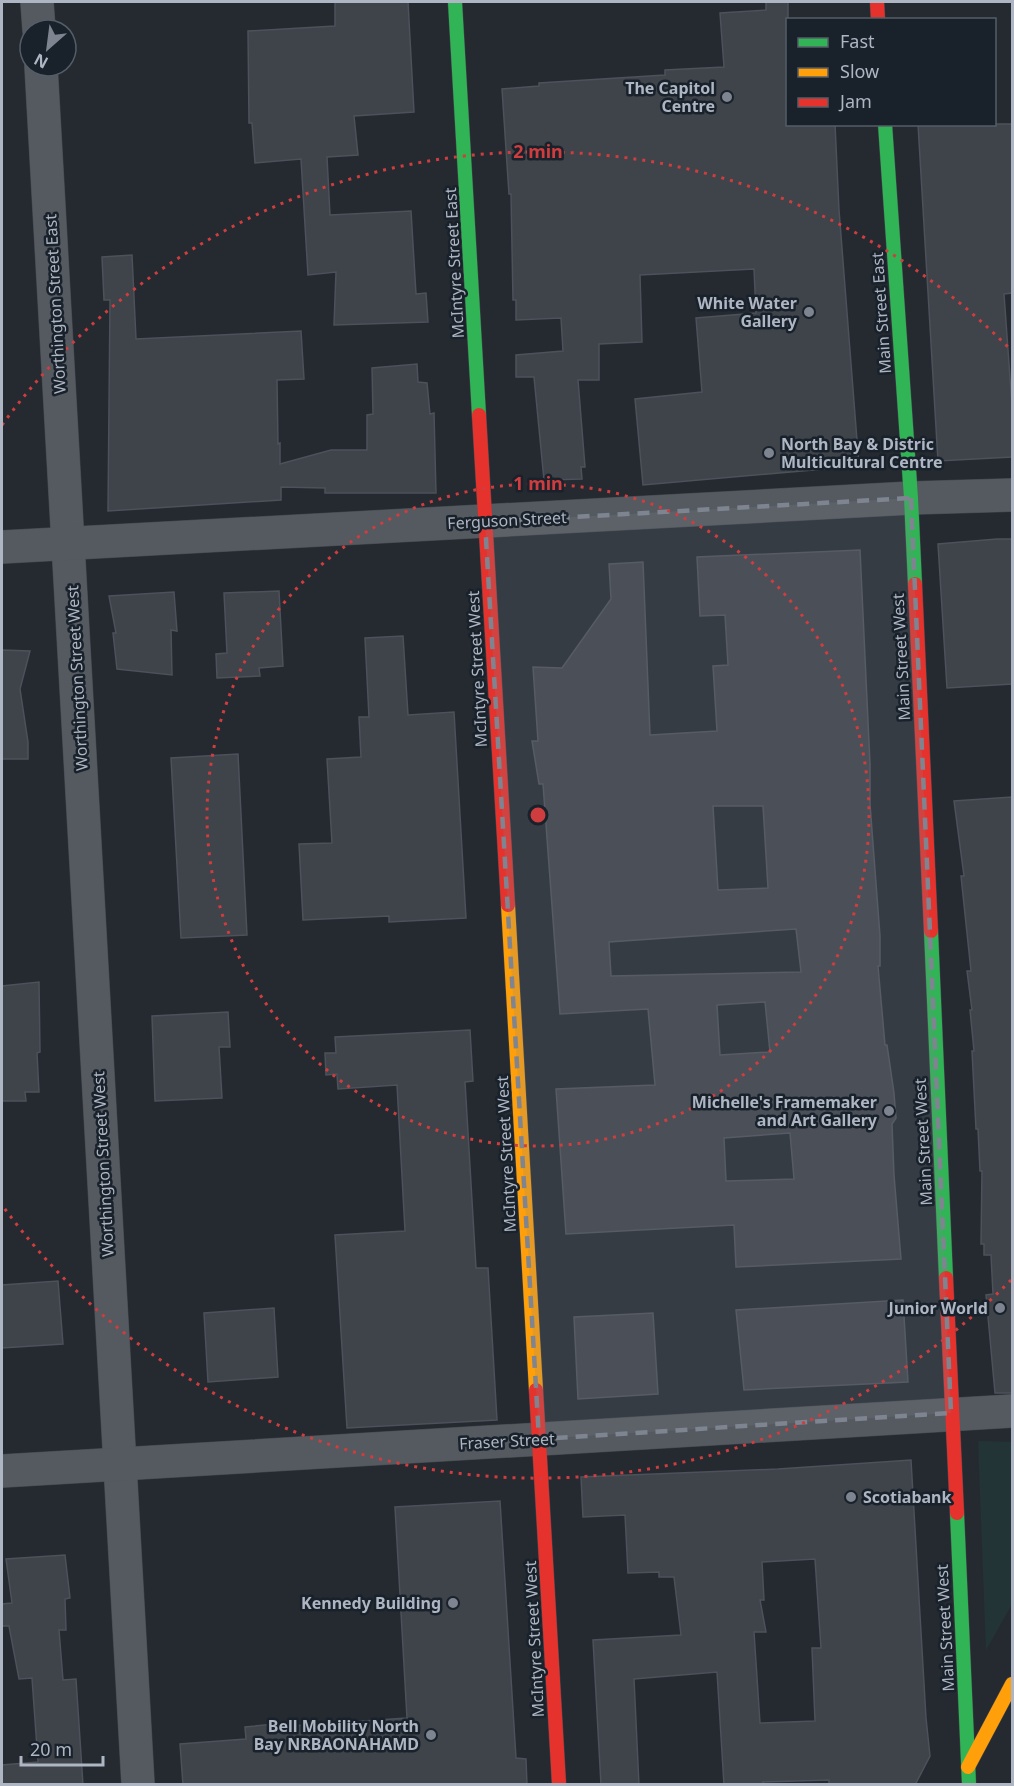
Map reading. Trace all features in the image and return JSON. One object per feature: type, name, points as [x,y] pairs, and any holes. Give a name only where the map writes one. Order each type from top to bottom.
[{"type":"main road","name":"McIntyre Street East","points":[[455,2],[485,522]]},
{"type":"main road","points":[[877,2],[878,18]]},
{"type":"main road","name":"Main Street East","points":[[885,126],[911,498]]},
{"type":"main road","name":"Main Street West","points":[[911,498],[969,1785]]},
{"type":"main road","name":"McIntyre Street West","points":[[485,522],[559,1785]]},
{"type":"main road","points":[[959,1785],[1012,1684]]},
{"type":"street","points":[[37,2],[38,18]]},
{"type":"street","name":"Worthington Street East","points":[[42,78],[70,542]]},
{"type":"street","name":"Ferguson Street","points":[[2,547],[911,498],[1012,495]]},
{"type":"street","name":"Worthington Street West","points":[[70,542],[138,1785]]},
{"type":"street","name":"Fraser Street","points":[[2,1471],[1012,1411]]},
{"type":"highlighted area","points":[[911,498],[951,1413],[539,1439],[485,522]]},
{"type":"shaded area","points":[[978,1441],[1012,1442],[1012,1604],[986,1650]]},
{"type":"building","points":[[335,2],[408,2],[414,112],[354,116],[358,155],[327,157],[330,215],[411,211],[416,294],[426,293],[428,322],[334,325],[336,272],[308,275],[301,159],[255,163],[252,123],[249,123],[248,31],[335,26]]},
{"type":"building","points":[[766,2],[788,2],[786,126],[835,126],[839,210],[859,466],[643,485],[635,399],[702,392],[696,318],[756,313],[754,269],[640,275],[642,342],[599,344],[599,380],[578,380],[585,467],[581,467],[582,479],[544,480],[534,377],[516,377],[516,355],[563,351],[561,318],[516,320],[516,300],[513,300],[511,194],[509,194],[502,89],[539,86],[539,83],[665,75],[665,70],[724,67],[720,13],[766,10]]},
{"type":"building","points":[[1012,124],[1012,293],[1004,294],[1012,406],[1012,457],[938,461],[918,126]]},
{"type":"building","points":[[132,255],[136,339],[301,331],[304,379],[277,380],[280,464],[331,450],[367,450],[367,415],[373,414],[372,368],[417,364],[418,382],[427,383],[430,414],[434,413],[436,493],[325,493],[325,488],[281,487],[281,500],[108,511],[110,300],[104,300],[102,257]]},
{"type":"building","points":[[1012,539],[1012,684],[947,688],[938,544]]},
{"type":"building","points":[[860,550],[870,804],[880,936],[880,966],[878,966],[885,1045],[887,1045],[896,1118],[892,1124],[901,1259],[736,1267],[734,1225],[566,1234],[556,1089],[655,1085],[648,1009],[560,1014],[543,784],[539,784],[532,741],[538,741],[533,667],[562,668],[611,599],[609,564],[643,562],[650,735],[717,731],[713,666],[728,665],[725,615],[700,616],[697,557]],"holes":[[[713,806],[763,806],[768,888],[718,890]],[[796,929],[801,972],[611,976],[609,942]],[[765,1002],[770,1052],[720,1055],[717,1005]],[[790,1133],[794,1179],[726,1181],[724,1138]]]},
{"type":"building","points":[[279,591],[283,666],[259,668],[260,676],[217,678],[216,654],[227,653],[224,593]]},
{"type":"building","points":[[174,592],[177,631],[171,630],[172,675],[117,669],[113,633],[116,633],[109,596]]},
{"type":"building","points":[[403,636],[408,715],[454,712],[466,918],[389,922],[389,916],[303,920],[299,844],[332,843],[327,759],[361,757],[359,717],[369,717],[365,638]]},
{"type":"building","points":[[2,650],[30,651],[20,689],[28,742],[28,759],[2,759]]},
{"type":"building","points":[[238,754],[247,935],[181,938],[171,758]]},
{"type":"building","points":[[1012,797],[1012,1393],[995,1393],[986,1295],[993,1294],[991,1255],[984,1255],[984,1244],[981,1244],[982,1171],[980,1171],[978,1129],[976,1129],[972,1051],[974,1051],[970,1010],[972,1010],[967,971],[971,971],[961,876],[964,876],[954,801]]},
{"type":"building","points":[[39,982],[40,1052],[37,1053],[39,1092],[25,1092],[26,1101],[2,1101],[2,986]]},
{"type":"building","points":[[228,1012],[230,1047],[219,1047],[222,1098],[155,1101],[152,1016]]},
{"type":"building","points":[[470,1030],[473,1081],[465,1082],[476,1268],[488,1268],[497,1420],[347,1428],[335,1235],[405,1231],[397,1085],[338,1089],[337,1074],[326,1075],[325,1053],[336,1053],[335,1037]]},
{"type":"building","points":[[58,1281],[63,1344],[2,1348],[2,1285]]},
{"type":"building","points":[[903,1300],[908,1382],[744,1390],[736,1310]]},
{"type":"building","points":[[274,1308],[278,1377],[208,1382],[204,1313]]},
{"type":"building","points":[[653,1313],[658,1394],[578,1399],[574,1317]]},
{"type":"building","points":[[911,1460],[930,1756],[915,1785],[829,1785],[829,1780],[763,1782],[764,1785],[724,1785],[717,1672],[634,1679],[639,1785],[601,1785],[593,1640],[681,1635],[674,1577],[659,1577],[659,1572],[628,1573],[625,1515],[583,1517],[581,1477],[778,1469]],"holes":[[[815,1559],[821,1648],[812,1648],[815,1721],[760,1723],[754,1632],[766,1632],[760,1600],[764,1600],[762,1562]]]},
{"type":"building","points":[[500,1501],[516,1758],[526,1759],[527,1785],[183,1785],[180,1744],[246,1739],[245,1727],[407,1718],[395,1507]]},
{"type":"building","points":[[65,1555],[70,1598],[65,1599],[66,1630],[59,1630],[63,1680],[76,1679],[83,1785],[2,1785],[2,1765],[38,1762],[32,1678],[19,1679],[9,1626],[2,1626],[2,1604],[12,1603],[6,1559]]},
{"type":"traffic: fast","points":[[455,2],[479,415]]},
{"type":"traffic: fast","points":[[885,126],[915,584]]},
{"type":"traffic: fast","points":[[931,931],[946,1278]]},
{"type":"traffic: fast","points":[[957,1513],[969,1784]]},
{"type":"traffic: slow","points":[[508,905],[536,1390]]},
{"type":"traffic: slow","points":[[968,1767],[1012,1684]]},
{"type":"traffic: jam","points":[[877,2],[878,18]]},
{"type":"traffic: jam","points":[[479,415],[508,905]]},
{"type":"traffic: jam","points":[[915,584],[931,931]]},
{"type":"traffic: jam","points":[[946,1278],[957,1513]]},
{"type":"traffic: jam","points":[[536,1390],[559,1784]]},
{"type":"place","name":"The Capitol Centre","points":[[727,97]]},
{"type":"place","name":"White Water Gallery","points":[[809,312]]},
{"type":"place","name":"North Bay & Distric Multicultural Centre","points":[[769,453]]},
{"type":"place","name":"Michelle's Framemaker and Art Gallery","points":[[889,1111]]},
{"type":"place","name":"Junior World","points":[[1000,1308]]},
{"type":"place","name":"Scotiabank","points":[[851,1497]]},
{"type":"place","name":"Kennedy Building","points":[[453,1603]]},
{"type":"place","name":"Bell Mobility North Bay NRBAONAHAMD","points":[[431,1735]]}]
